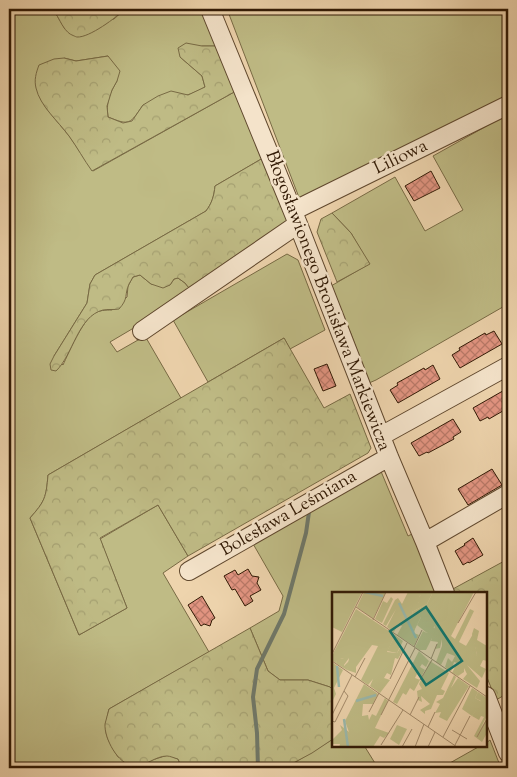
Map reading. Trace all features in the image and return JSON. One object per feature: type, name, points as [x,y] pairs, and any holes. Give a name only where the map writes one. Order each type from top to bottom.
[{"type":"street","name":"Błogosławionego Bronisława Markiewicza","points":[[210,9],[296,217],[389,457],[445,592]]},
{"type":"street","name":"Liliowa","points":[[142,331],[296,217],[508,105]]},
{"type":"street","points":[[381,436],[508,366]]},
{"type":"street","name":"Bolesława Leśmiana","points":[[189,571],[389,457]]},
{"type":"street","points":[[425,542],[508,494]]},
{"type":"street","points":[[487,699],[508,754]]},
{"type":"green space","points":[[9,9],[65,9],[56,14],[65,29],[114,19],[125,9],[202,9],[217,46],[202,46],[180,57],[202,76],[205,87],[198,91],[143,105],[129,122],[121,122],[108,117],[107,107],[109,99],[117,81],[108,56],[76,61],[64,58],[40,97],[46,108],[70,137],[93,171],[236,91],[263,158],[215,186],[210,205],[206,211],[95,275],[90,284],[87,303],[54,356],[63,365],[76,338],[89,318],[98,312],[112,310],[127,297],[128,286],[133,277],[140,275],[151,284],[170,285],[174,279],[178,278],[193,293],[110,342],[117,352],[145,336],[181,398],[48,475],[44,499],[30,518],[79,635],[127,608],[100,539],[158,505],[188,556],[163,573],[209,652],[109,709],[106,734],[118,757],[152,760],[168,755],[178,759],[182,768],[9,768]]},
{"type":"green space","points":[[65,9],[125,9],[95,31],[77,37],[68,32],[56,14]]},
{"type":"green space","points":[[227,9],[508,9],[508,98],[303,208]]},
{"type":"green space","points":[[186,43],[217,46],[236,91],[92,171],[69,136],[38,95],[35,82],[39,65],[54,59],[64,58],[76,61],[108,56],[120,71],[107,106],[108,117],[123,123],[132,121],[143,105],[158,96],[171,91],[188,95],[205,87],[202,76],[180,57],[178,48]]},
{"type":"green space","points":[[508,114],[508,304],[369,383],[331,286],[369,264],[351,233],[332,213],[395,177],[425,231],[463,210],[433,156]]},
{"type":"green space","points":[[263,158],[296,232],[193,293],[178,278],[163,288],[151,284],[140,275],[133,277],[124,302],[119,309],[103,310],[88,320],[62,364],[56,371],[51,370],[50,364],[54,356],[87,303],[90,284],[95,275],[206,211],[210,205],[215,186]]},
{"type":"green space","points":[[332,213],[351,233],[370,264],[337,282],[317,232],[321,219]]},
{"type":"green space","points":[[287,254],[298,260],[325,330],[290,349],[284,338],[208,382],[173,320]]},
{"type":"green space","points":[[284,338],[324,408],[350,394],[371,448],[368,453],[188,556],[158,505],[100,538],[127,608],[79,635],[30,518],[44,499],[48,475]]},
{"type":"green space","points":[[380,469],[408,536],[414,533],[438,592],[332,592],[332,689],[308,680],[280,680],[268,671],[250,628],[279,611],[283,596],[252,542]]},
{"type":"green space","points":[[508,559],[508,693],[496,700],[487,678],[487,592],[452,592],[451,590]]},
{"type":"green space","points":[[250,628],[268,671],[280,680],[308,680],[332,689],[332,740],[284,768],[182,768],[178,759],[167,756],[134,766],[123,761],[113,750],[105,730],[109,709]]},
{"type":"green space","points":[[332,740],[332,747],[365,747],[378,768],[284,768]]},
{"type":"green space","points":[[490,740],[501,768],[441,768],[478,747],[487,747],[487,742]]},
{"type":"building","points":[[431,171],[440,188],[414,201],[405,186]]},
{"type":"building","points":[[494,331],[502,344],[460,368],[452,355],[460,350],[459,348],[485,333],[486,335]]},
{"type":"building","points":[[327,364],[336,386],[323,391],[314,369]]},
{"type":"building","points":[[433,365],[440,379],[398,403],[390,390],[398,385],[397,383]]},
{"type":"building","points":[[508,388],[508,408],[489,419],[488,417],[480,421],[473,408]]},
{"type":"building","points":[[453,419],[461,432],[453,437],[454,439],[419,456],[411,443]]},
{"type":"building","points":[[492,469],[502,485],[468,505],[458,489]]},
{"type":"building","points":[[473,538],[483,555],[463,565],[455,551]]},
{"type":"building","points":[[248,569],[252,576],[259,577],[257,583],[261,590],[250,596],[253,601],[245,606],[235,589],[232,590],[224,576],[235,570],[238,575]]},
{"type":"building","points":[[202,596],[215,618],[210,626],[204,624],[201,626],[188,605]]},
{"type":"waterway","points":[[258,768],[253,697],[257,669],[284,614],[306,533],[309,512]]}]
